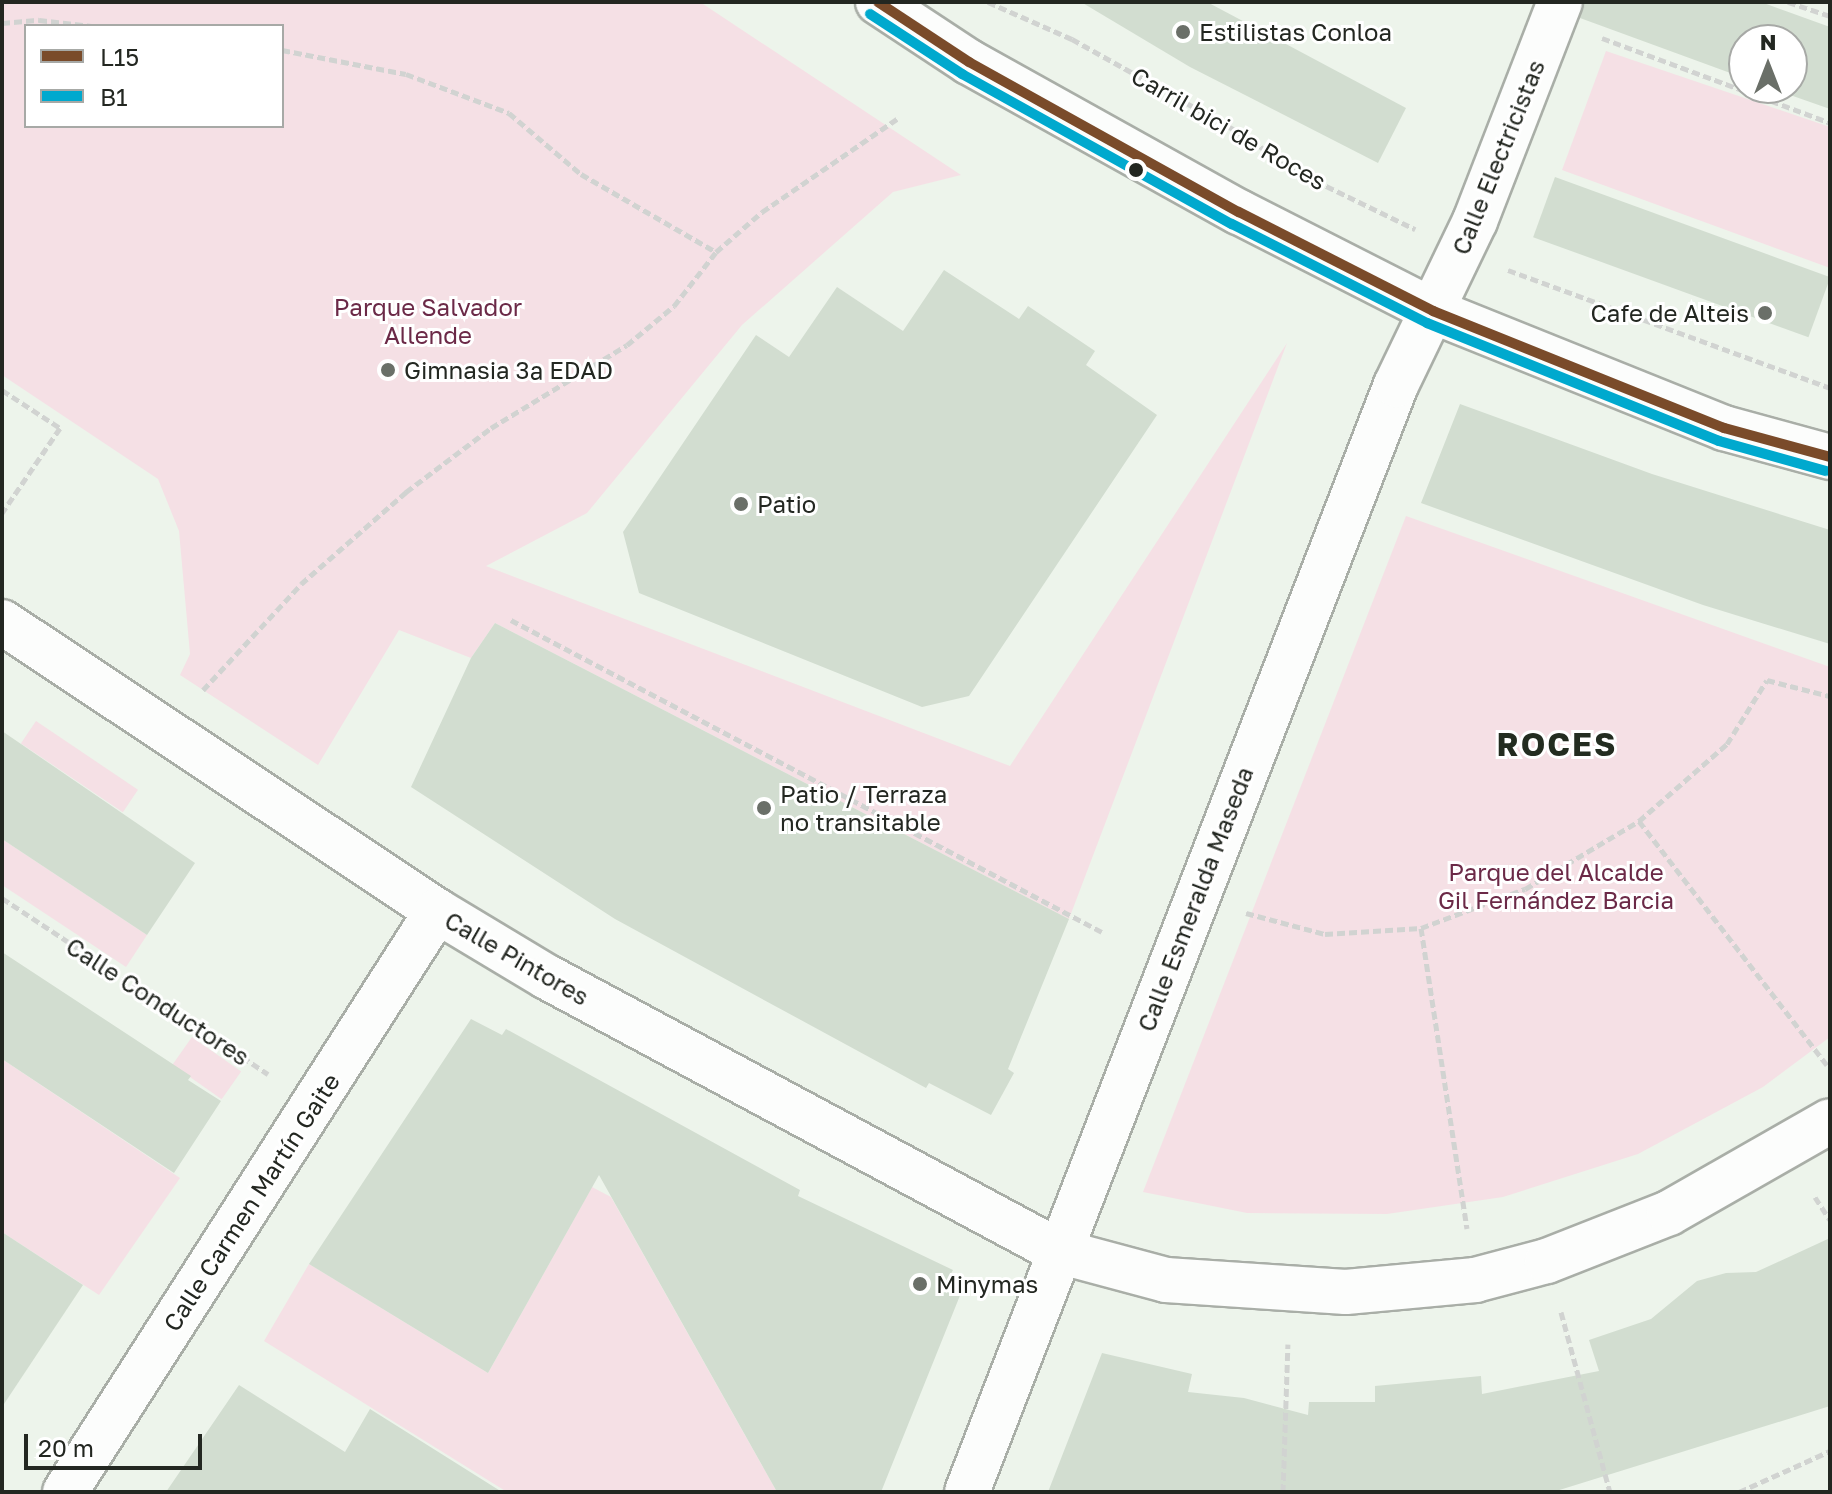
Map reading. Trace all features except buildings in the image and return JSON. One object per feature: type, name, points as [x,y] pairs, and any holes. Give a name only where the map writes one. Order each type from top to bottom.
[{"type":"street","points":[[878,2],[969,62],[1239,212],[1433,311],[1724,428],[1830,457]]},
{"type":"street","name":"Calle Electricistas","points":[[1433,311],[1461,252],[1557,11]]},
{"type":"street","name":"Calle Esmeralda Maseda","points":[[967,1492],[1396,385],[1433,311]]},
{"type":"street","name":"Calle Pintores","points":[[2,622],[437,911],[547,977],[1058,1251],[1166,1280],[1346,1292],[1475,1280],[1547,1261],[1669,1213],[1830,1121]]},
{"type":"street","name":"Calle Carmen Martín Gaite","points":[[65,1492],[437,911]]},
{"type":"path","name":"Carril bici de Roces","points":[[988,2],[1072,39],[1251,139],[1283,165],[1461,252],[1830,388]]},
{"type":"path","points":[[1788,2],[1830,16]]},
{"type":"path","points":[[1557,11],[1830,123]]},
{"type":"path","points":[[2,23],[39,20],[74,24]]},
{"type":"path","points":[[284,50],[406,74],[509,113],[581,174],[716,252]]},
{"type":"path","points":[[203,690],[301,584],[406,492],[491,428],[627,345],[674,306],[716,252],[815,171],[897,119]]},
{"type":"path","points":[[2,390],[60,428],[2,513]]},
{"type":"path","points":[[511,620],[1102,932]]},
{"type":"path","points":[[1234,910],[1325,934],[1421,928],[1525,889],[1639,821],[1727,744],[1767,680],[1830,696]]},
{"type":"path","points":[[1639,821],[1827,1065]]},
{"type":"path","name":"Calle Conductores","points":[[2,898],[314,1104]]},
{"type":"path","points":[[1421,928],[1467,1231]]},
{"type":"path","points":[[1815,1197],[1830,1220]]},
{"type":"path","points":[[1561,1312],[1610,1492]]},
{"type":"path","points":[[1283,1492],[1288,1344]]},
{"type":"path","points":[[1739,1492],[1830,1451]]},
{"type":"green space","name":"Parque Salvador Allende","points":[[2,2],[700,2],[961,175],[893,192],[742,325],[587,513],[486,566],[1010,766],[1287,343],[1069,919],[495,623],[471,658],[399,630],[318,765],[180,675],[190,654],[179,531],[158,479],[2,375]]},
{"type":"green space","points":[[1606,51],[1728,92],[1728,104],[1762,104],[1830,127],[1830,268],[1562,170]]},
{"type":"green space","name":"Parque del Alcalde Gil Fernández Barcia","points":[[1406,516],[1830,667],[1830,1037],[1763,1087],[1638,1154],[1503,1197],[1387,1214],[1247,1213],[1143,1192]]},
{"type":"green space","points":[[36,721],[138,790],[123,812],[21,743]]},
{"type":"green space","points":[[2,839],[147,935],[126,967],[2,885]]},
{"type":"green space","points":[[192,1037],[241,1071],[222,1099],[172,1065]]},
{"type":"green space","points":[[2,1059],[180,1178],[99,1295],[2,1232]]},
{"type":"green space","points":[[592,1187],[611,1197],[777,1492],[507,1492],[264,1341],[309,1264],[488,1373]]},
{"type":"transit line","name":"L15","points":[[878,2],[969,62],[1239,212],[1433,311],[1724,428],[1830,457]]},
{"type":"transit line","name":"B1","points":[[870,14],[962,74],[1232,224],[1427,323],[1719,441],[1826,471]]},
{"type":"place","name":"Estilistas Conloa","points":[[1183,32]]},
{"type":"place","name":"Cafe de Alteis","points":[[1765,313]]},
{"type":"place","name":"Gimnasia 3ª EDAD","points":[[388,370]]},
{"type":"place","name":"Patio","points":[[741,504]]},
{"type":"place","name":"Patio / Terraza no transitable","points":[[764,808]]},
{"type":"place","name":"Minymas","points":[[920,1284]]},
{"type":"district","name":"ROCES","points":[[1557,744]]}]
